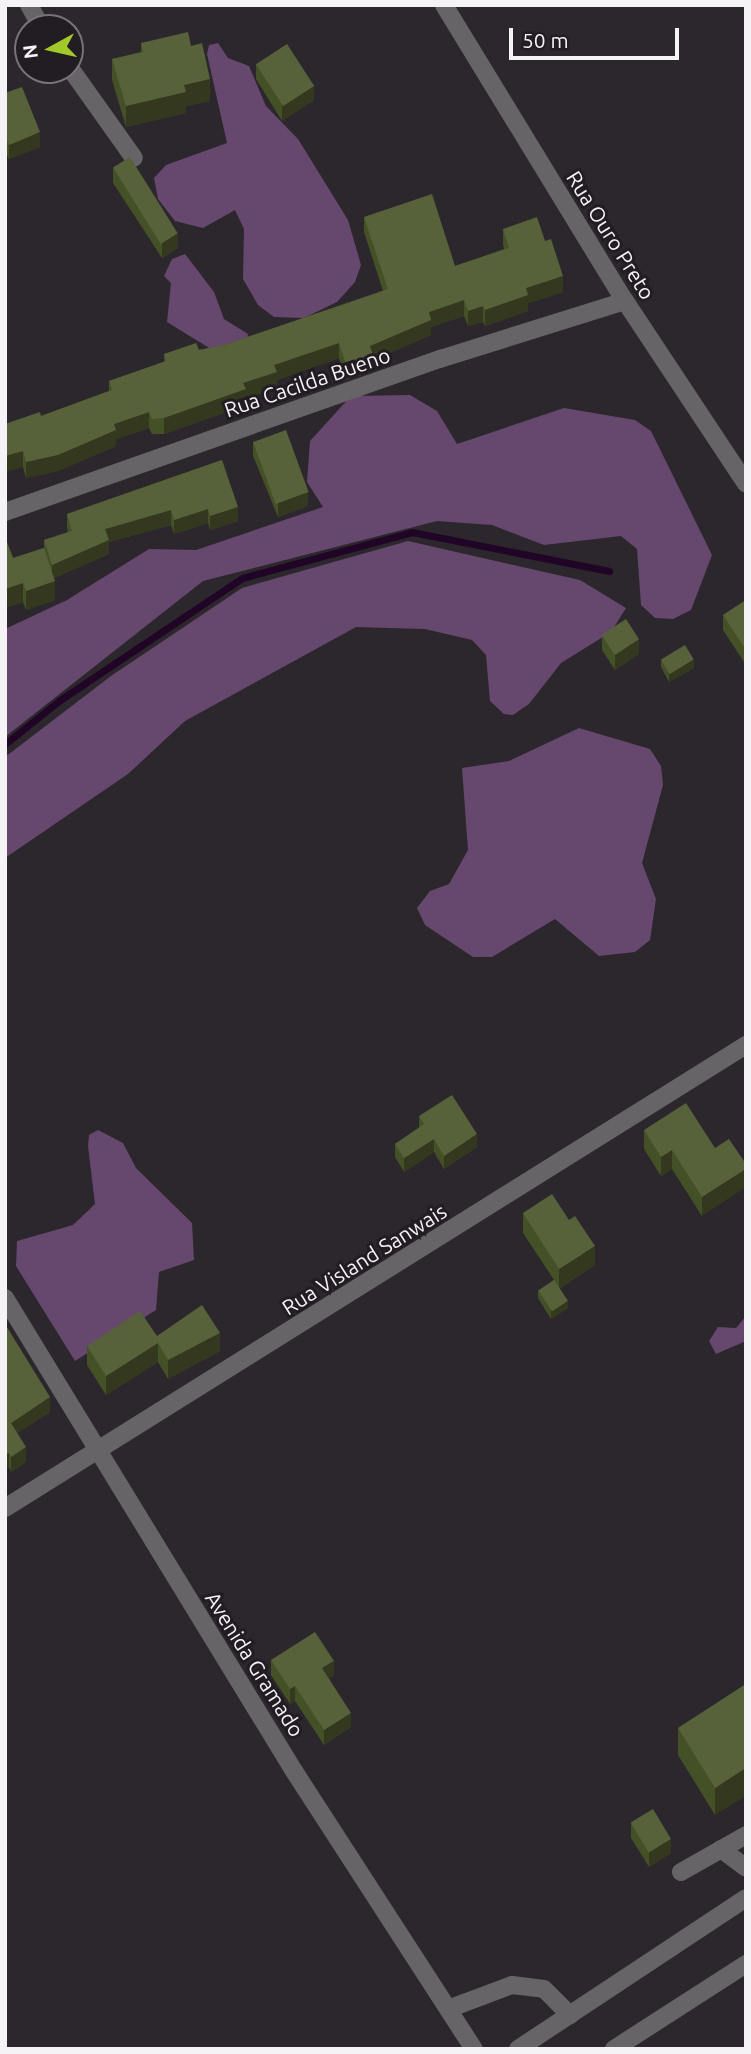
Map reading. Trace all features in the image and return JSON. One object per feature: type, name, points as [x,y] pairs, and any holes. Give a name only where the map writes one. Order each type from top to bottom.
[{"type":"street","name":"Rua Ouro Preto","points":[[444,5],[625,301],[746,484]]},
{"type":"street","points":[[81,84],[134,158]]},
{"type":"street","name":"Rua Cacilda Bueno","points":[[5,512],[440,359],[625,301]]},
{"type":"street","name":"Rua Visland Sanwais","points":[[5,1508],[99,1453],[746,1045]]},
{"type":"street","name":"Avenida Gramado","points":[[5,1298],[294,1771],[474,2049]]},
{"type":"street","points":[[681,1872],[746,1835]]},
{"type":"street","points":[[721,1849],[746,1868]]},
{"type":"street","points":[[518,2049],[746,1898]]},
{"type":"street","points":[[614,2049],[746,1964]]},
{"type":"street","points":[[448,2009],[512,1985],[544,1989],[570,2015]]},
{"type":"shaded area","points":[[218,43],[228,58],[249,66],[266,106],[298,139],[348,220],[361,265],[355,282],[337,302],[304,318],[274,317],[258,305],[243,279],[244,229],[235,210],[203,228],[175,221],[158,199],[154,178],[166,165],[227,143],[207,54],[209,45]]},
{"type":"shaded area","points":[[185,254],[214,292],[224,319],[248,334],[247,343],[214,351],[167,322],[171,283],[164,276],[172,259]]},
{"type":"shaded area","points":[[410,395],[437,411],[457,444],[564,408],[635,420],[651,431],[712,555],[691,610],[673,619],[655,618],[641,605],[637,549],[621,536],[544,545],[492,525],[437,521],[203,581],[5,737],[5,629],[67,600],[149,549],[196,550],[323,507],[307,482],[310,441],[351,396]]},
{"type":"shaded area","points":[[408,541],[580,580],[626,608],[611,632],[561,663],[529,704],[513,715],[504,714],[490,701],[486,655],[472,640],[425,629],[356,627],[185,721],[128,774],[5,858],[5,757],[111,676],[242,588]]},
{"type":"shaded area","points":[[579,728],[650,749],[661,766],[663,785],[642,863],[656,899],[650,940],[635,952],[599,956],[555,919],[492,957],[473,957],[425,925],[417,908],[430,891],[449,884],[468,850],[462,768],[509,761]]},
{"type":"shaded area","points":[[98,1130],[123,1143],[136,1168],[192,1223],[194,1260],[159,1272],[156,1310],[75,1361],[16,1266],[17,1241],[73,1225],[95,1204],[88,1146],[89,1135]]},
{"type":"shaded area","points":[[746,1316],[746,1341],[716,1354],[709,1341],[718,1327],[736,1328]]},
{"type":"building","points":[[188,32],[191,46],[202,43],[210,79],[184,85],[186,92],[126,106],[112,59],[143,52],[141,43]]},
{"type":"building","points":[[287,44],[314,86],[283,106],[256,64]]},
{"type":"building","points":[[22,87],[40,132],[9,145],[5,136],[5,93]]},
{"type":"building","points":[[130,157],[178,233],[161,244],[113,168]]},
{"type":"building","points":[[432,194],[455,266],[509,248],[503,229],[537,217],[545,241],[551,239],[563,276],[526,288],[528,295],[485,310],[483,306],[468,311],[464,300],[429,312],[431,320],[370,346],[373,355],[346,364],[339,343],[274,365],[277,372],[243,383],[246,389],[164,418],[152,419],[149,412],[114,424],[116,430],[58,455],[26,462],[23,451],[5,456],[5,424],[40,412],[41,416],[112,390],[109,381],[166,361],[164,354],[196,343],[199,350],[224,345],[388,289],[364,217]]},
{"type":"building","points":[[286,430],[309,492],[276,504],[253,442]]},
{"type":"building","points":[[222,460],[238,507],[210,516],[208,509],[174,520],[171,510],[105,529],[109,540],[52,565],[44,540],[72,531],[67,514]]},
{"type":"building","points":[[5,537],[13,558],[44,548],[55,581],[26,591],[23,583],[5,589]]},
{"type":"building","points":[[746,600],[746,650],[723,615]]},
{"type":"building","points":[[626,619],[639,639],[615,655],[602,635]]},
{"type":"building","points":[[685,645],[694,660],[670,674],[661,659]]},
{"type":"building","points":[[452,1095],[477,1134],[444,1156],[434,1139],[404,1158],[395,1144],[424,1124],[419,1116]]},
{"type":"building","points":[[686,1103],[715,1148],[729,1139],[746,1164],[746,1169],[702,1197],[672,1150],[661,1157],[644,1130]]},
{"type":"building","points":[[552,1194],[569,1220],[575,1216],[595,1246],[559,1269],[523,1213]]},
{"type":"building","points":[[554,1280],[568,1301],[552,1311],[538,1291]]},
{"type":"building","points":[[202,1305],[220,1333],[168,1360],[158,1343],[106,1376],[87,1346],[140,1311],[157,1336]]},
{"type":"building","points":[[5,1324],[50,1397],[11,1423],[26,1447],[11,1457],[9,1453],[5,1455]]},
{"type":"building","points":[[315,1632],[334,1661],[322,1668],[351,1713],[324,1730],[295,1686],[290,1689],[271,1660]]},
{"type":"building","points":[[746,1684],[746,1768],[715,1788],[678,1728]]},
{"type":"building","points":[[653,1809],[671,1839],[649,1852],[631,1822]]},
{"type":"waterway","points":[[5,744],[60,700],[242,578],[412,532],[609,571]]}]
